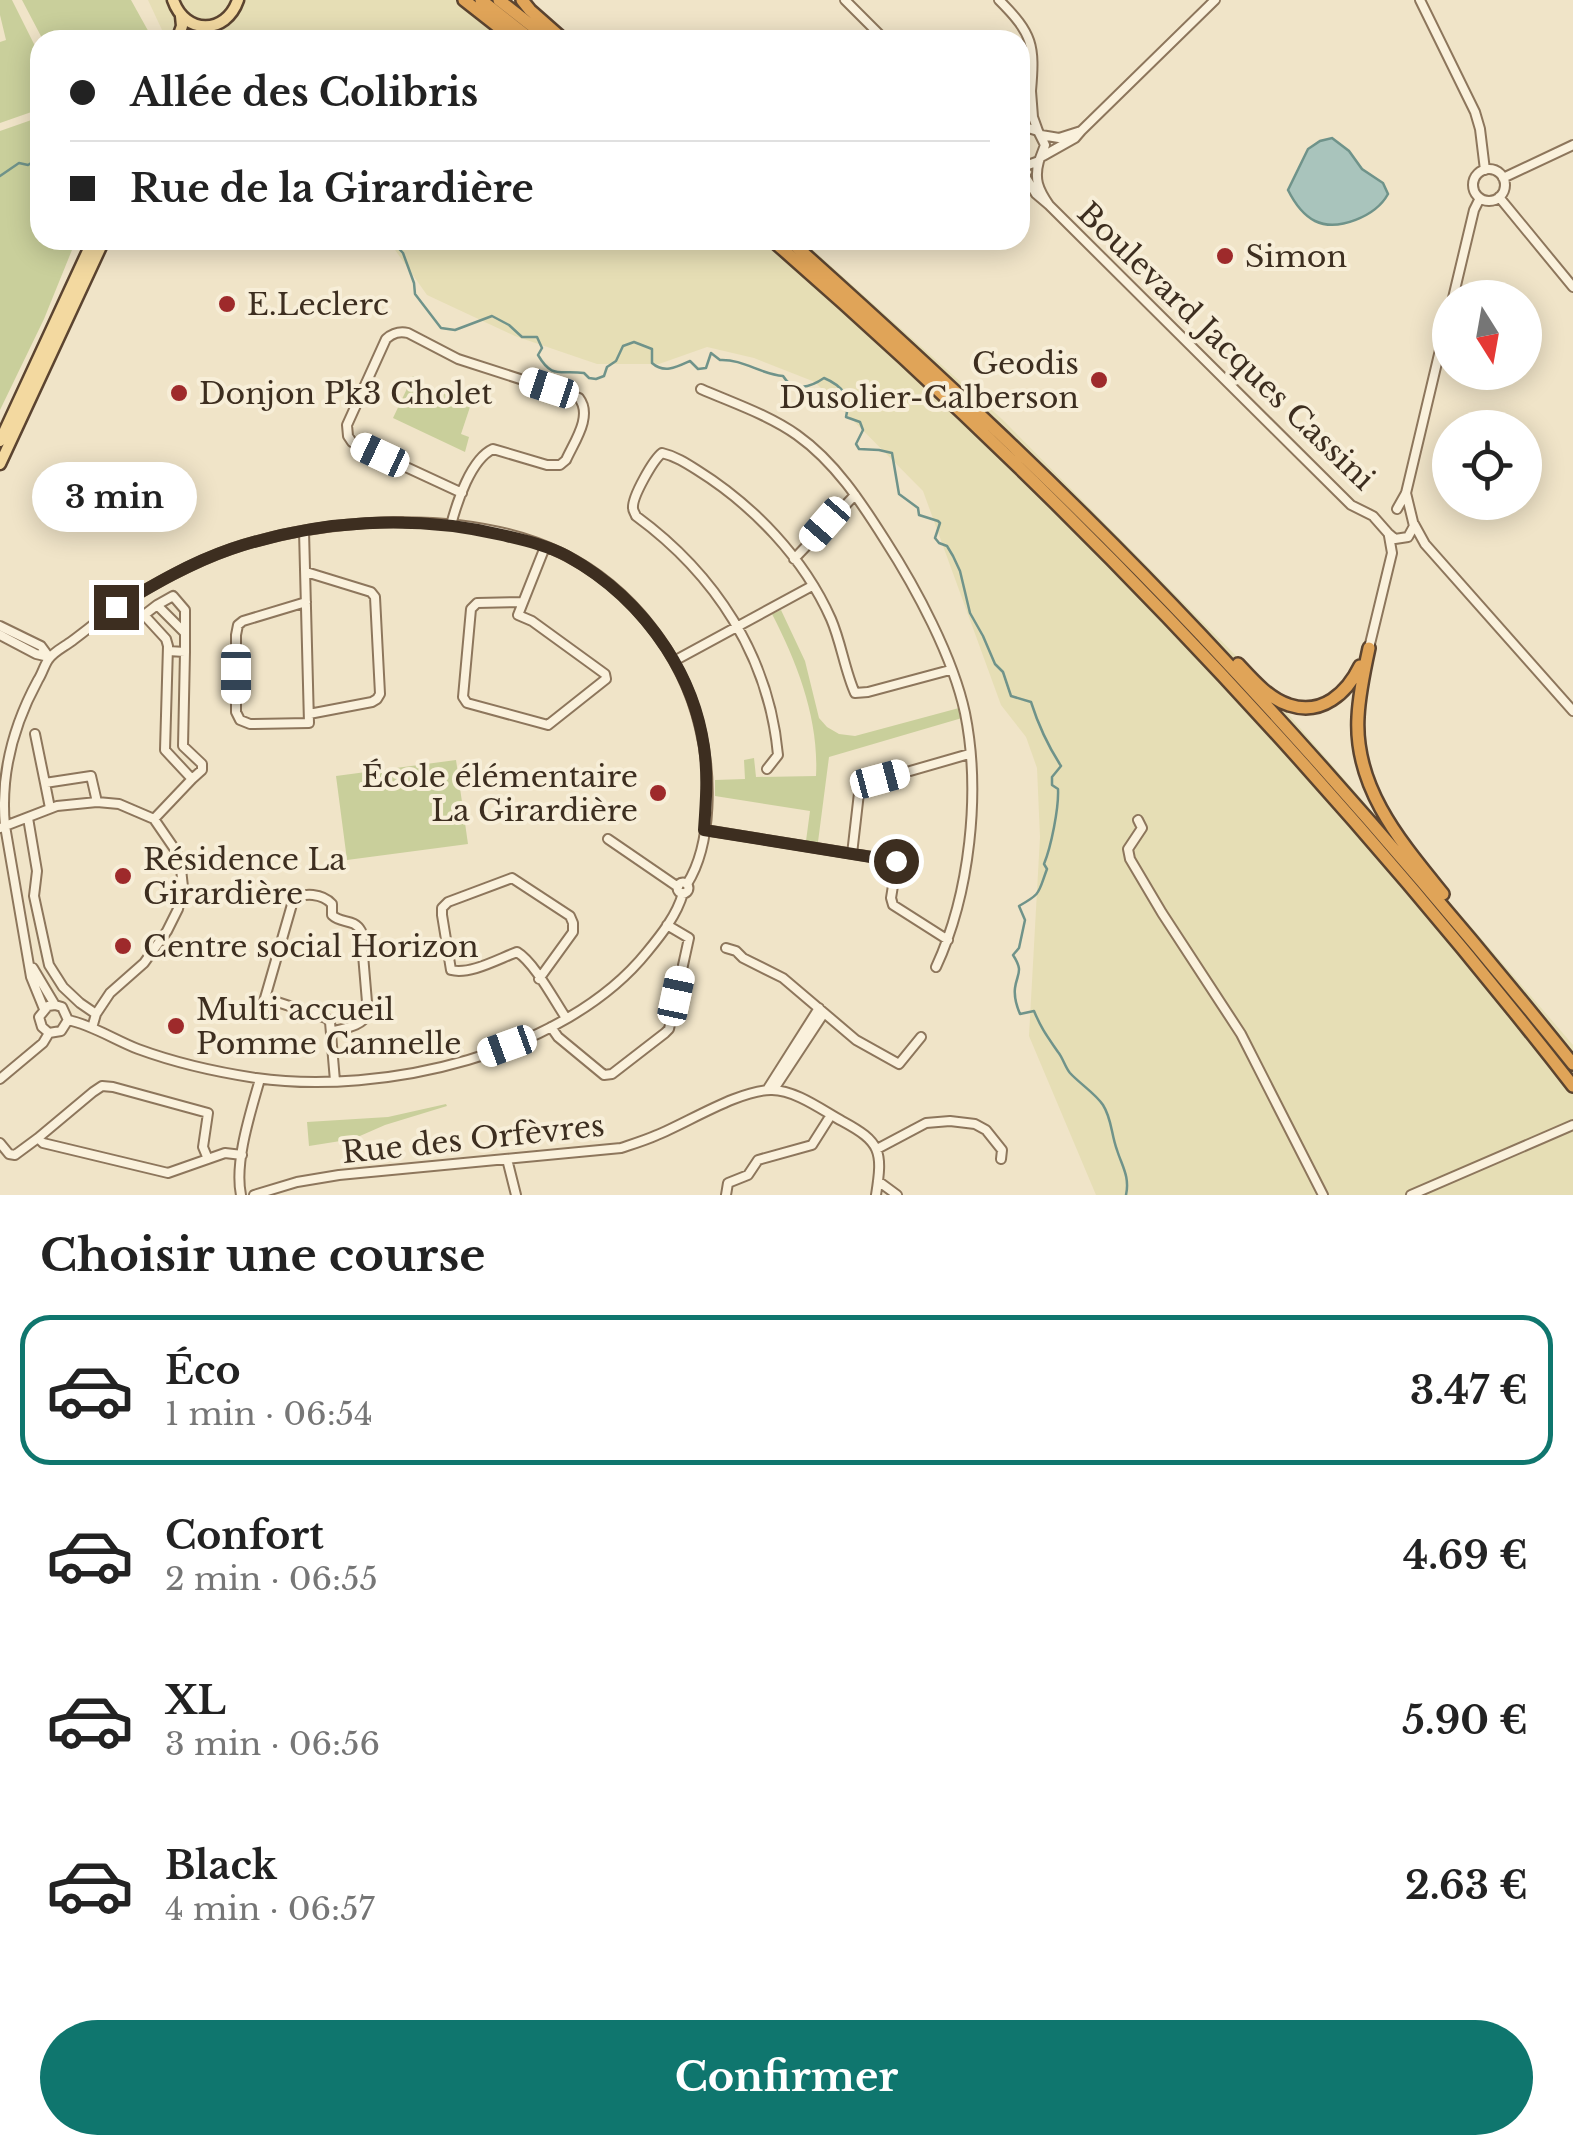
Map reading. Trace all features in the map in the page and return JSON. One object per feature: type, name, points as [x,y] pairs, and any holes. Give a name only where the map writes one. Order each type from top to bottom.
[{"type":"highway","points":[[464,0],[502,30]]},
{"type":"highway","points":[[481,0],[519,30]]},
{"type":"highway","points":[[499,0],[537,30]]},
{"type":"highway","points":[[522,0],[553,30]]},
{"type":"highway","points":[[783,250],[986,436],[1199,650],[1381,851],[1573,1086]]},
{"type":"highway","points":[[800,250],[963,398],[1198,632],[1462,928],[1573,1064]]},
{"type":"highway","points":[[1198,632],[1209,636],[1275,698],[1296,706],[1316,706],[1336,698],[1353,682],[1369,648]]},
{"type":"highway","points":[[1369,648],[1357,720],[1367,780],[1388,823],[1459,914],[1462,928]]},
{"type":"main road","points":[[173,0],[181,16],[202,30],[225,20],[238,0]]},
{"type":"main road","points":[[180,30],[181,16]]},
{"type":"main road","points":[[0,442],[87,250]]},
{"type":"main road","points":[[0,464],[99,250]]},
{"type":"street","points":[[845,0],[875,30]]},
{"type":"street","points":[[999,0],[1025,30]]},
{"type":"street","points":[[1030,164],[1075,138],[1215,0]]},
{"type":"street","points":[[1420,0],[1474,112],[1485,170]]},
{"type":"street","points":[[1030,39],[1034,59],[1030,94]]},
{"type":"street","name":"Boulevard Jacques Cassini","points":[[1031,91],[1045,145],[1037,184],[1048,204]]},
{"type":"street","points":[[1030,129],[1059,138],[1082,131]]},
{"type":"street","points":[[1503,178],[1573,145]]},
{"type":"street","points":[[1485,170],[1496,171],[1503,178],[1504,188],[1499,197],[1490,201],[1474,192],[1477,174],[1485,170]]},
{"type":"street","name":"Boulevard Jacques Cassini","points":[[1030,184],[1036,194],[1351,504],[1373,516],[1387,532]]},
{"type":"street","points":[[1499,197],[1573,287]]},
{"type":"street","points":[[1456,280],[1480,198]]},
{"type":"street","points":[[451,525],[478,458],[492,448],[560,466],[585,417],[584,404],[579,398],[458,359],[408,333],[392,334],[347,426],[348,436],[352,442],[462,493]]},
{"type":"street","points":[[1432,384],[1406,494],[1414,524],[1425,544],[1573,711]]},
{"type":"street","points":[[701,389],[779,424],[798,436],[842,478],[912,584],[950,670],[964,712],[972,814],[963,884],[948,940],[936,967]]},
{"type":"street","points":[[767,768],[778,756],[774,724],[760,672],[738,626],[696,568],[633,511],[632,505],[656,456],[669,454],[722,486],[759,518],[794,559],[834,626],[856,692],[950,670]]},
{"type":"street","points":[[1392,553],[1387,532],[1391,513],[1406,494]]},
{"type":"street","points":[[794,559],[854,495]]},
{"type":"street","points":[[1391,513],[1410,514]]},
{"type":"street","name":"Boulevard Jacques Cassini","points":[[1373,516],[1391,513]]},
{"type":"street","points":[[44,1009],[31,978],[3,827],[10,742],[50,657],[116,607],[174,573],[230,549],[304,531],[370,523],[451,525],[513,537],[565,555],[624,598],[649,624],[674,661],[697,715],[704,744],[704,830],[698,858],[667,924],[640,960],[602,997],[507,1046],[441,1068],[365,1080],[260,1079],[200,1068],[68,1020]]},
{"type":"street","points":[[1369,648],[1392,553],[1411,534],[1414,524]]},
{"type":"street","points":[[304,531],[309,718]]},
{"type":"street","points":[[1387,532],[1425,544]]},
{"type":"street","points":[[523,602],[477,603],[471,608],[462,696],[467,703],[548,725],[606,679],[605,674],[518,616],[545,547]]},
{"type":"street","points":[[306,572],[371,592],[376,597],[380,694],[372,702],[309,718],[250,724],[240,720],[236,712],[238,625],[306,602]]},
{"type":"street","points":[[674,661],[812,586]]},
{"type":"street","points":[[154,819],[202,770],[202,764],[184,746],[185,610],[173,596],[144,616],[166,639],[168,651],[165,750],[192,779]]},
{"type":"street","points":[[157,605],[185,632]]},
{"type":"street","points":[[0,626],[41,646],[50,657]]},
{"type":"street","points":[[0,635],[50,657]]},
{"type":"street","points":[[168,651],[184,652]]},
{"type":"street","points":[[35,734],[50,808]]},
{"type":"street","points":[[852,854],[859,793],[865,784],[969,754]]},
{"type":"street","points":[[46,783],[91,776],[97,802]]},
{"type":"street","points":[[3,827],[50,808],[97,802],[119,804],[154,819],[176,850],[183,887],[178,909],[144,962],[112,990],[92,1028]]},
{"type":"street","points":[[28,818],[37,871],[34,896],[48,964],[63,987],[80,1003],[98,1012]]},
{"type":"street","points":[[1138,820],[1142,828],[1128,849],[1130,859],[1241,1034],[1323,1195]]},
{"type":"street","points":[[704,830],[896,861]]},
{"type":"street","points":[[608,839],[682,888]]},
{"type":"street","points":[[899,844],[893,906],[948,940]]},
{"type":"street","points":[[539,979],[573,932],[570,916],[512,878],[448,902],[442,908],[451,970],[466,970],[517,952],[523,955],[539,979],[566,1018]]},
{"type":"street","points":[[260,1010],[293,901],[307,895],[327,899],[334,918],[358,925],[368,1014],[356,1025],[331,1032]]},
{"type":"street","points":[[550,1027],[604,1074],[612,1074],[665,1033],[689,938],[667,924]]},
{"type":"street","points":[[726,948],[782,978],[856,1040],[899,1064],[921,1037]]},
{"type":"street","points":[[29,960],[68,1020],[62,1031],[49,1032]]},
{"type":"street","points":[[265,998],[326,1018],[335,1081]]},
{"type":"street","points":[[49,1032],[39,1018],[44,1009],[55,1005]]},
{"type":"street","points":[[821,1011],[771,1090],[793,1095],[866,1135],[877,1150],[880,1169],[876,1195]]},
{"type":"street","points":[[2,1073],[43,1043],[49,1032]]},
{"type":"street","points":[[242,1195],[242,1155],[260,1079]]},
{"type":"street","points":[[0,1143],[15,1156],[102,1086],[208,1113],[203,1147],[208,1159]]},
{"type":"street","name":"Rue des Orfèvres","points":[[254,1195],[339,1174],[621,1148],[738,1098],[771,1090]]},
{"type":"street","points":[[726,1195],[728,1183],[748,1176],[758,1160],[812,1145],[831,1115]]},
{"type":"street","points":[[877,1150],[926,1123],[950,1121],[975,1124],[986,1130],[1002,1150],[1001,1159]]},
{"type":"street","points":[[1411,1195],[1573,1125]]},
{"type":"street","points":[[38,1138],[43,1143],[168,1173],[226,1153],[242,1155]]},
{"type":"street","points":[[506,1159],[516,1195]]},
{"type":"street","points":[[878,1182],[897,1195]]},
{"type":"shaded area","points":[[148,0],[512,0],[551,30],[162,30]]},
{"type":"shaded area","points":[[395,250],[813,250],[1003,420],[1252,672],[1573,1045],[1573,1195],[1096,1195],[1029,1036],[1040,837],[1037,768],[1026,737],[1001,705],[923,491],[815,382],[754,358],[707,347],[659,364],[597,364],[515,336],[427,295]]},
{"type":"green space","points":[[0,0],[12,0],[30,36],[30,112],[0,123],[0,42],[6,40]]},
{"type":"green space","points":[[22,0],[131,0],[148,30],[38,30]]},
{"type":"green space","points":[[30,120],[30,250],[72,250],[0,410],[0,131]]},
{"type":"green space","points":[[413,376],[423,385],[471,404],[461,434],[469,437],[465,452],[393,418]]},
{"type":"green space","points":[[781,610],[805,661],[819,718],[827,727],[855,736],[959,708],[962,718],[829,757],[818,842],[806,841],[810,811],[715,796],[715,780],[745,779],[744,760],[754,758],[756,777],[816,776],[814,734],[805,693],[772,614]]},
{"type":"green space","points":[[456,760],[468,844],[347,860],[336,776]]},
{"type":"green space","points":[[446,1104],[353,1139],[309,1146],[307,1122],[388,1117]]},
{"type":"water","points":[[1332,138],[1349,151],[1362,169],[1383,183],[1388,194],[1366,215],[1334,225],[1311,218],[1288,190],[1308,149]]},
{"type":"waterway","points":[[0,176],[19,163],[30,164]]},
{"type":"waterway","points":[[400,250],[415,294],[441,328],[455,330],[492,316],[522,337],[537,337],[542,348],[538,355],[552,370],[584,373],[596,379],[604,376],[623,346],[634,342],[652,349],[652,363],[661,368],[690,361],[698,369],[706,368],[711,353],[720,360],[783,376],[792,385],[808,386],[824,378],[844,393],[846,417],[860,422],[863,430],[856,444],[859,449],[892,453],[899,494],[918,508],[919,515],[940,523],[935,538],[953,556],[970,613],[995,664],[1003,672],[1011,696],[1031,702],[1061,766],[1052,777],[1058,797],[1044,864],[1047,869],[1038,892],[1019,906],[1025,920],[1019,948],[1013,955],[1019,969],[1015,998],[1020,1014],[1034,1011],[1070,1073],[1103,1105],[1125,1172],[1126,1195]]},
{"type":"place","name":"Simon","points":[[1225,256]]},
{"type":"place","name":"E.Leclerc","points":[[227,304]]},
{"type":"place","name":"Geodis Dusolier-Calberson","points":[[1099,380]]},
{"type":"place","name":"Donjon Pk3 Cholet","points":[[179,393]]},
{"type":"place","name":"École élémentaire La Girardière","points":[[658,793]]},
{"type":"place","name":"Résidence La Girardière","points":[[123,876]]},
{"type":"place","name":"Centre social Horizon","points":[[123,946]]},
{"type":"place","name":"Multi accueil Pomme Cannelle","points":[[176,1026]]},
{"type":"route","points":[[116,607],[157,582],[230,549],[325,528],[384,522],[432,523],[486,531],[545,547],[565,555],[624,598],[641,614],[674,661],[697,715],[704,744],[704,830],[896,861]]}]
